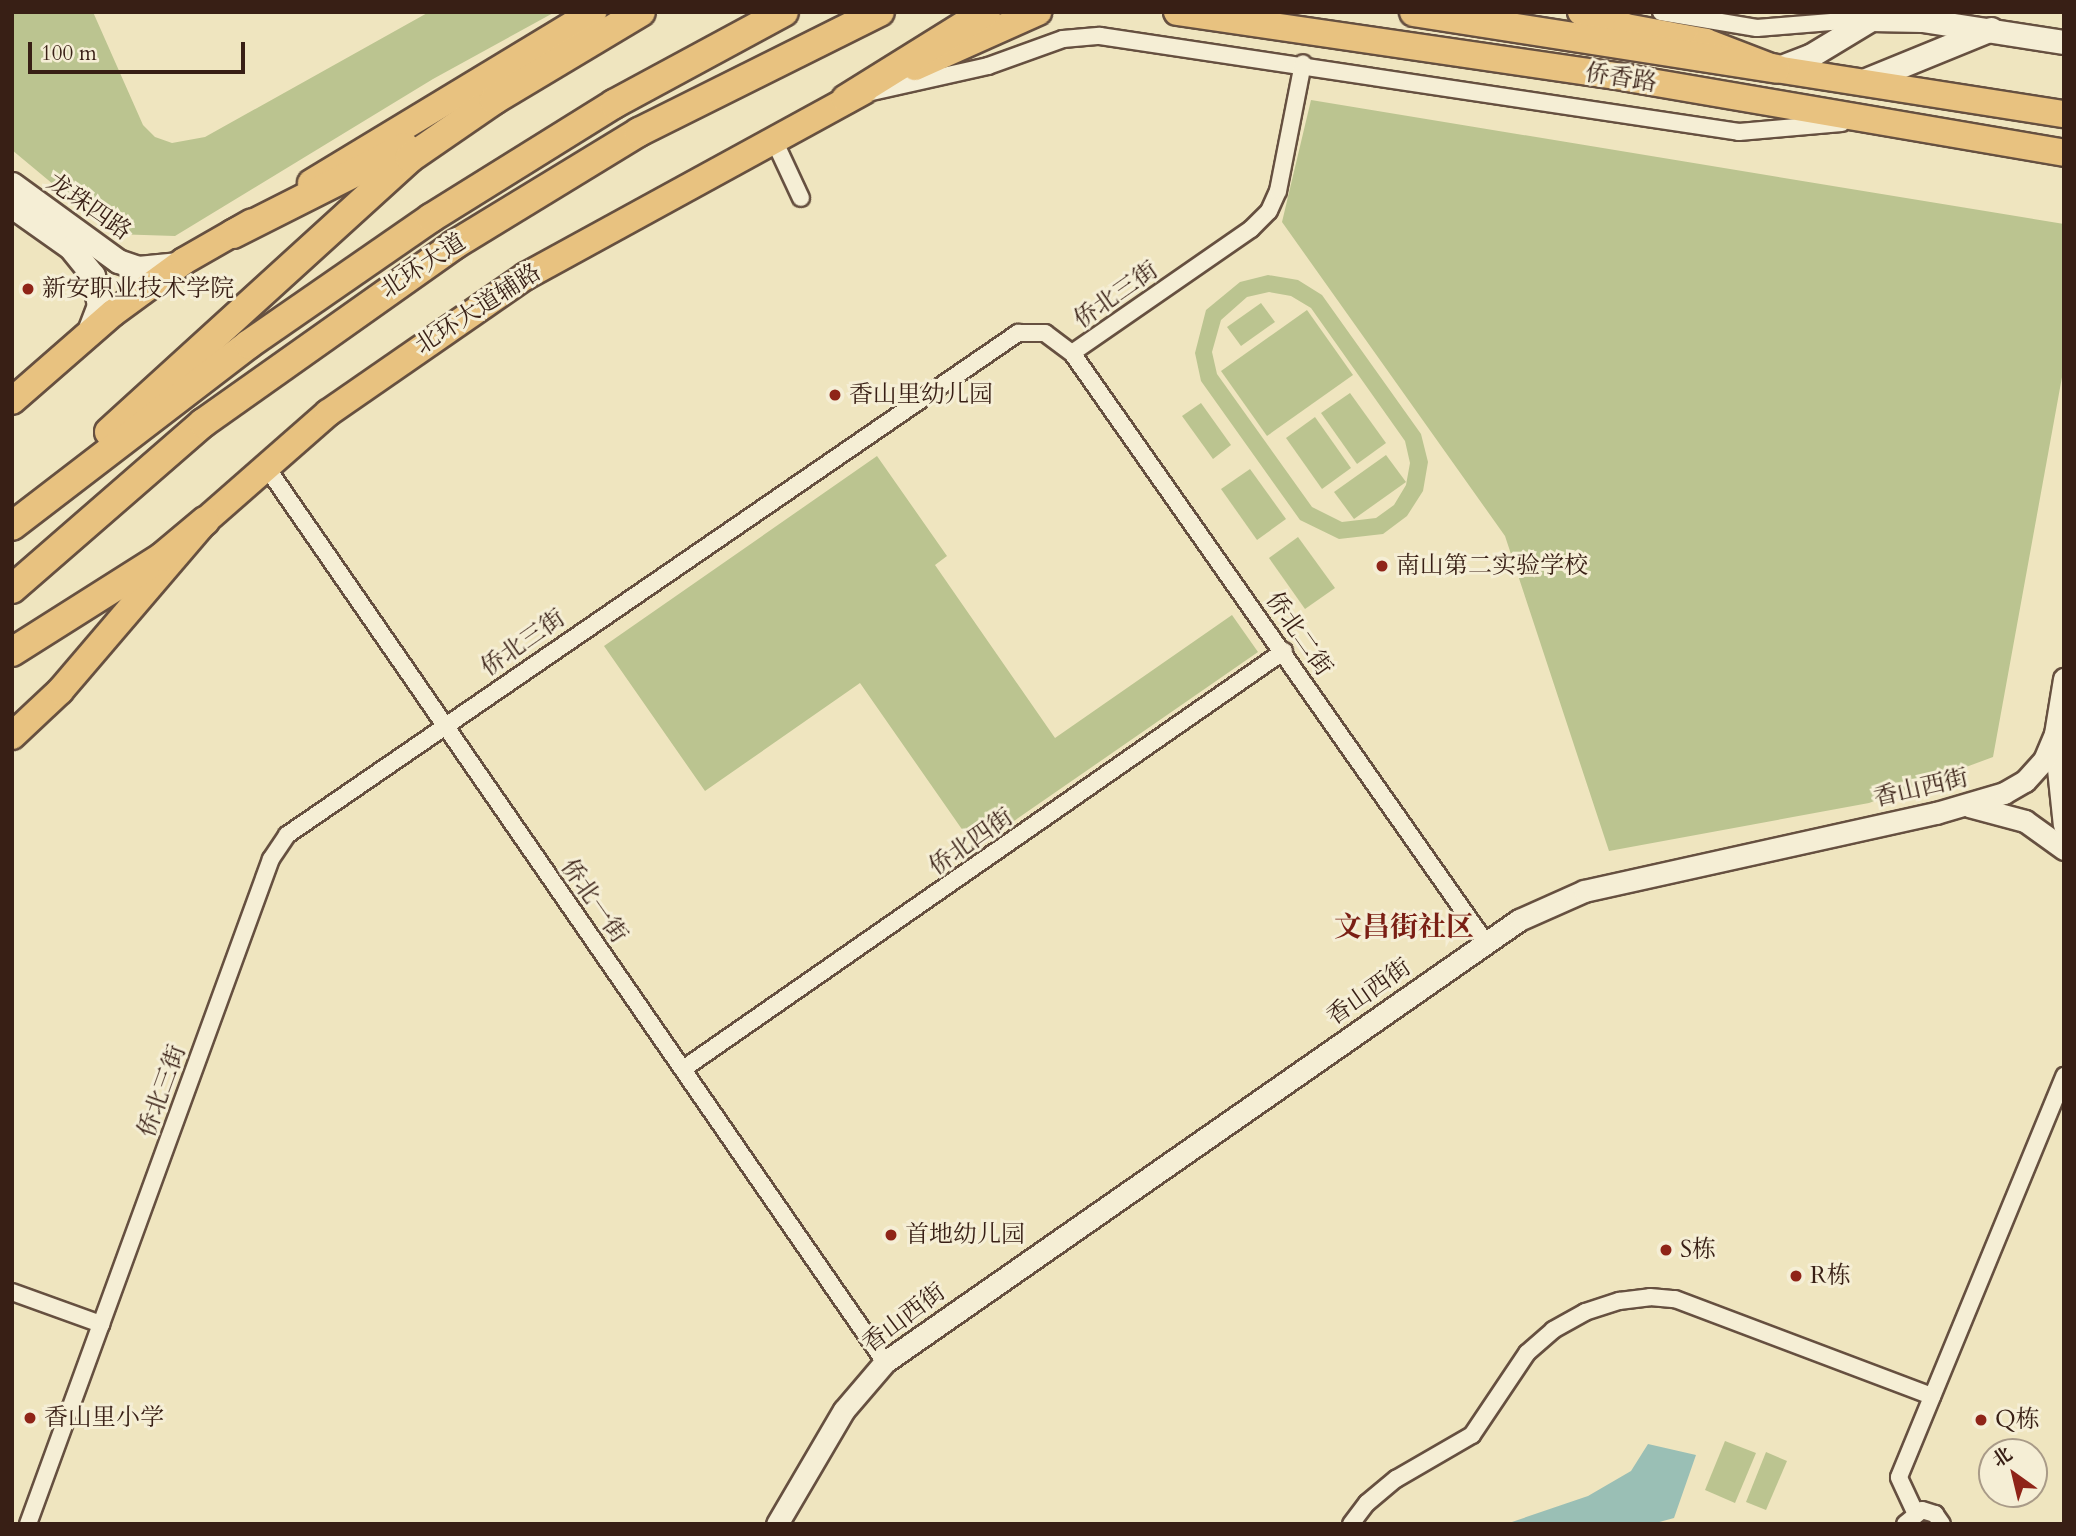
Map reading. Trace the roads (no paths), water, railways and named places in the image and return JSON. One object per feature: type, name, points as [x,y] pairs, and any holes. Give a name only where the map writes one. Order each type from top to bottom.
[{"type":"highway","points":[[233,234],[494,100],[641,12]]},
{"type":"highway","name":"北环大道","points":[[12,526],[34,505],[249,344],[430,218],[614,104],[784,12]]},
{"type":"highway","name":"北环大道","points":[[12,589],[203,424],[443,252],[639,132],[880,12]]},
{"type":"highway","points":[[846,99],[986,12]]},
{"type":"highway","points":[[1414,12],[1776,69]]},
{"type":"highway","points":[[34,505],[139,402],[247,311],[378,185],[494,100]]},
{"type":"highway","points":[[12,652],[162,557],[205,521]]},
{"type":"main road","points":[[12,401],[86,335],[179,264],[233,234],[363,149],[593,12]]},
{"type":"main road","name":"北环大道辅路","points":[[12,736],[60,691],[205,521],[265,465],[432,338],[526,276],[846,99],[1038,12]]},
{"type":"main road","name":"侨香路","points":[[1177,12],[1627,78],[2063,153]]},
{"type":"main road","points":[[1581,12],[1626,27],[1706,41],[1776,69],[1866,80],[2064,114]]},
{"type":"main road","points":[[1776,69],[1810,55],[1871,19],[1922,20],[2064,42]]},
{"type":"main road","points":[[1866,80],[1991,29]]},
{"type":"main road","name":"龙珠四路","points":[[12,184],[118,261],[138,268],[179,264]]},
{"type":"main road","name":"龙珠四路","points":[[12,206],[70,247],[93,275],[99,305],[86,335]]},
{"type":"street","points":[[1661,12],[1757,28],[1871,19]]},
{"type":"street","points":[[846,99],[988,66],[1082,36],[1303,63],[1739,132],[1869,120]]},
{"type":"street","name":"侨北三街","points":[[29,1524],[279,846],[297,827],[1001,341],[1033,331],[1056,338],[1072,353],[1251,229],[1269,211],[1278,191],[1303,63]]},
{"type":"street","points":[[774,138],[801,198]]},
{"type":"street","name":"侨北二街","points":[[1072,353],[1486,943]]},
{"type":"street","name":"侨北一街","points":[[265,465],[885,1362]]},
{"type":"street","name":"侨北四街","points":[[683,1069],[1284,652]]},
{"type":"street","name":"香山西街","points":[[777,1524],[844,1410],[885,1362],[1536,910],[1567,896],[1963,806],[2025,781],[2044,760],[2055,734],[2064,679]]},
{"type":"street","points":[[2055,734],[2057,793],[2064,825]]},
{"type":"street","points":[[1963,806],[2025,821],[2064,849]]},
{"type":"street","points":[[1942,1524],[1929,1510],[1910,1518],[1899,1477],[2064,1076]]},
{"type":"street","points":[[12,1292],[101,1324]]},
{"type":"street","points":[[1351,1524],[1367,1503],[1396,1479],[1472,1435],[1527,1353],[1553,1330],[1585,1312],[1619,1301],[1650,1297],[1675,1299],[1932,1396]]},
{"type":"water","points":[[1648,1444],[1696,1455],[1674,1518],[1652,1524],[1506,1524],[1588,1496],[1631,1471]]},
{"type":"place","name":"新安职业技术学院","points":[[28,289]]},
{"type":"place","name":"香山里幼儿园","points":[[835,395]]},
{"type":"place","name":"南山第二实验学校","points":[[1382,566]]},
{"type":"place","name":"首地幼儿园","points":[[891,1235]]},
{"type":"place","name":"S栋","points":[[1666,1250]]},
{"type":"place","name":"R栋","points":[[1796,1276]]},
{"type":"place","name":"香山里小学","points":[[30,1418]]},
{"type":"place","name":"Q栋","points":[[1981,1420]]},
{"type":"district","name":"文昌街社区","points":[[1404,927]]}]
